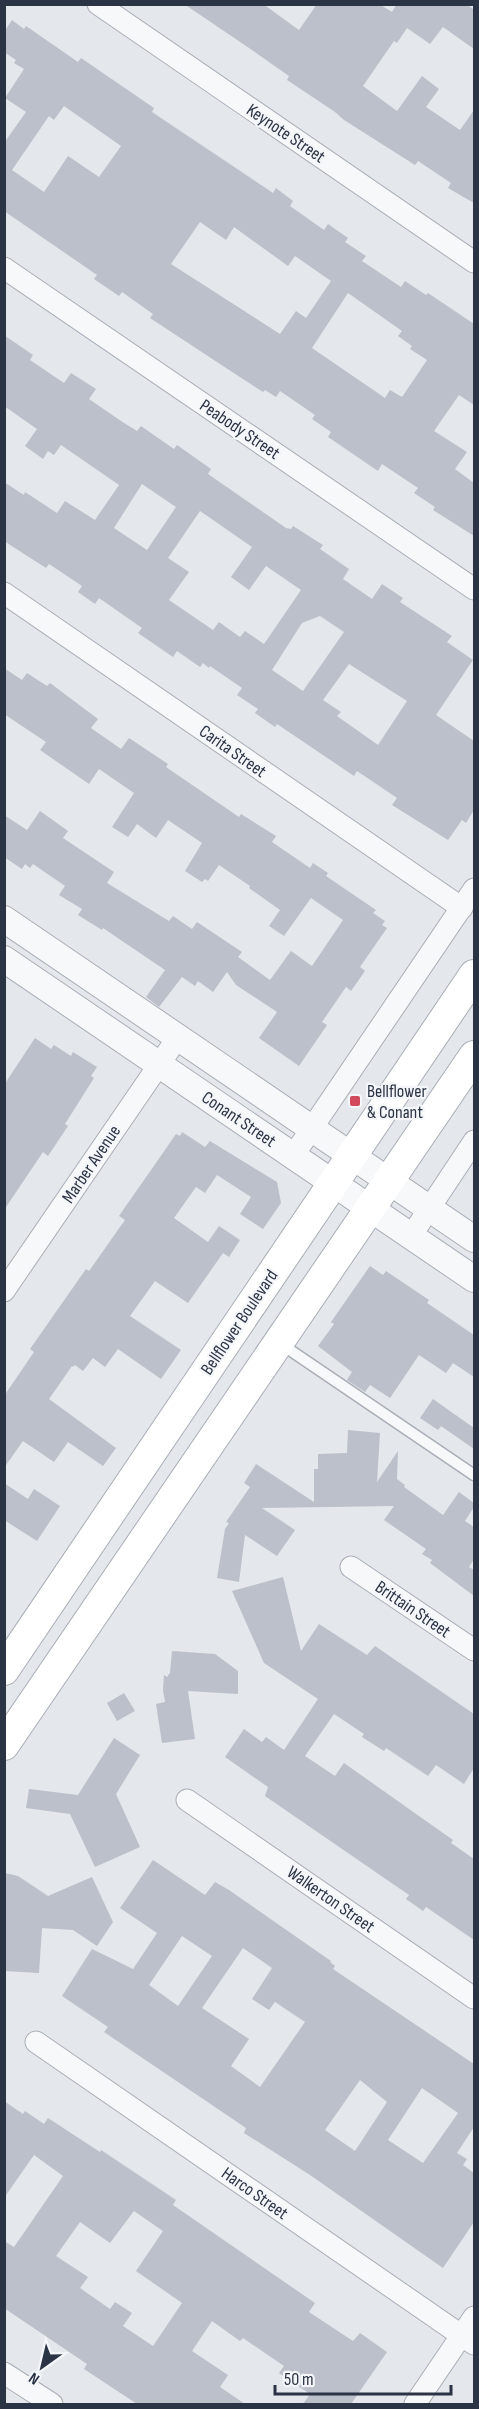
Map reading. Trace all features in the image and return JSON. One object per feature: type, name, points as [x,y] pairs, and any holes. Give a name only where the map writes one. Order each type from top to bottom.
[{"type":"main road","name":"Bellflower Boulevard","points":[[4,1670],[474,975]]},
{"type":"main road","points":[[4,1745],[474,1056]]},
{"type":"street","name":"Keynote Street","points":[[98,4],[474,262]]},
{"type":"street","name":"Peabody Street","points":[[4,268],[474,589]]},
{"type":"street","name":"Carita Street","points":[[4,593],[462,908]]},
{"type":"street","points":[[293,1156],[474,889]]},
{"type":"street","name":"Conant Street","points":[[4,919],[474,1239]]},
{"type":"street","name":"Conant Street","points":[[4,959],[474,1279]]},
{"type":"street","name":"Marber Avenue","points":[[4,1291],[178,1037]]},
{"type":"street","points":[[411,1236],[474,1141]]},
{"type":"street","name":"Brittain Street","points":[[351,1567],[474,1650]]},
{"type":"street","name":"Walkerton Street","points":[[187,1800],[474,1998]]},
{"type":"street","name":"Harco Street","points":[[36,2043],[468,2340]]},
{"type":"street","points":[[415,2404],[468,2340],[474,2317]]},
{"type":"street","points":[[4,2373],[52,2404]]},
{"type":"lane","points":[[280,1343],[474,1475]]},
{"type":"building","points":[[184,4],[263,4],[299,30],[317,4],[379,4],[392,12],[397,4],[467,4],[474,10],[474,49],[443,27],[430,44],[407,28],[397,43],[394,41],[363,86],[397,111],[422,76],[439,89],[426,107],[460,130],[474,110],[474,203],[448,188],[451,183],[418,161],[415,165],[344,120],[287,80],[289,76]]},
{"type":"building","points":[[12,20],[24,29],[26,26],[78,62],[81,58],[154,108],[152,112],[273,193],[276,188],[293,201],[290,206],[324,230],[328,224],[348,238],[345,242],[366,256],[362,261],[401,287],[405,281],[426,295],[428,293],[474,324],[474,405],[459,395],[434,431],[467,452],[455,469],[474,483],[474,536],[433,510],[435,507],[414,493],[418,488],[382,464],[378,471],[328,437],[331,432],[312,419],[315,415],[280,391],[276,397],[265,390],[263,392],[223,366],[150,318],[153,314],[122,292],[119,296],[94,279],[97,275],[4,211],[4,143],[26,112],[5,98],[24,69],[14,63],[16,60],[4,52],[4,32]],"holes":[[[64,106],[121,146],[99,177],[68,156],[44,192],[12,170],[49,116],[54,120]],[[200,222],[226,240],[234,227],[288,266],[295,256],[331,281],[306,318],[296,311],[280,334],[171,264]],[[348,293],[402,331],[398,336],[412,346],[410,349],[427,360],[402,397],[390,390],[385,398],[312,348]]]},
{"type":"building","points":[[4,335],[33,355],[30,360],[64,383],[71,373],[96,389],[89,399],[121,421],[137,431],[141,426],[174,449],[177,445],[211,469],[208,474],[286,528],[291,529],[293,526],[323,545],[320,549],[349,569],[343,579],[372,599],[382,584],[403,598],[400,602],[452,636],[447,642],[473,660],[436,715],[474,741],[474,810],[466,823],[462,820],[448,840],[392,805],[397,798],[357,771],[354,776],[277,724],[275,727],[255,713],[258,709],[237,695],[242,688],[210,666],[209,668],[203,663],[200,667],[177,651],[173,657],[138,633],[142,628],[99,598],[95,604],[78,592],[82,586],[49,564],[46,568],[4,541],[4,482],[24,495],[25,492],[57,513],[65,501],[95,520],[119,485],[61,445],[54,455],[48,451],[43,459],[25,446],[37,429],[4,406]],"holes":[[[142,484],[176,507],[147,550],[114,528]],[[200,511],[252,547],[231,577],[249,590],[266,566],[301,590],[264,644],[245,631],[240,637],[219,622],[213,630],[169,600],[189,572],[168,558]],[[320,616],[344,632],[303,691],[272,670],[302,623]],[[349,664],[407,701],[378,745],[337,716],[341,712],[323,700]]]},
{"type":"building","points":[[4,668],[22,680],[27,673],[47,686],[50,683],[98,719],[91,728],[121,749],[129,738],[168,764],[166,767],[239,817],[241,814],[276,836],[272,842],[310,868],[313,863],[328,873],[326,876],[376,910],[373,913],[385,921],[382,925],[387,928],[360,967],[365,971],[351,991],[346,987],[322,1022],[327,1025],[299,1066],[259,1038],[277,1012],[236,985],[227,972],[213,992],[198,981],[195,986],[182,977],[159,1007],[146,997],[165,970],[103,928],[102,930],[78,915],[82,909],[59,895],[65,886],[33,864],[30,868],[25,864],[22,869],[4,857],[4,815],[27,830],[40,811],[68,831],[63,838],[114,872],[107,883],[169,921],[173,916],[192,929],[197,922],[242,952],[238,957],[270,980],[291,951],[312,966],[343,920],[311,898],[284,936],[269,926],[280,910],[219,865],[208,881],[205,879],[202,882],[185,871],[202,843],[168,820],[156,838],[137,824],[128,837],[112,827],[134,793],[99,769],[89,784],[40,750],[46,742],[4,714]]},
{"type":"building","points":[[35,1038],[51,1049],[54,1045],[71,1056],[73,1052],[97,1067],[91,1076],[94,1078],[65,1124],[68,1126],[48,1156],[43,1152],[4,1210],[4,1085]]},
{"type":"building","points":[[182,1132],[205,1147],[210,1141],[277,1182],[281,1203],[263,1229],[240,1214],[251,1197],[217,1175],[205,1193],[196,1187],[174,1218],[208,1242],[219,1226],[240,1240],[229,1257],[223,1253],[188,1303],[155,1281],[130,1316],[181,1350],[161,1379],[118,1349],[105,1367],[93,1358],[83,1371],[75,1365],[72,1366],[49,1399],[116,1448],[103,1466],[68,1442],[54,1462],[23,1441],[4,1468],[4,1396],[34,1352],[30,1349],[86,1269],[89,1271],[125,1220],[119,1216],[176,1134],[180,1136]]},
{"type":"building","points":[[370,1266],[383,1275],[386,1271],[429,1300],[427,1303],[474,1335],[474,1377],[453,1363],[446,1373],[419,1355],[390,1398],[370,1385],[365,1392],[347,1380],[352,1372],[318,1346],[334,1324],[331,1322]]},
{"type":"building","points":[[433,1399],[474,1428],[474,1449],[441,1426],[438,1430],[420,1418]]},
{"type":"building","points":[[348,1430],[380,1433],[377,1482],[398,1451],[397,1479],[405,1485],[404,1487],[443,1515],[459,1492],[474,1503],[465,1521],[474,1527],[474,1559],[469,1567],[474,1570],[474,1596],[430,1563],[432,1560],[422,1554],[426,1549],[384,1520],[394,1506],[262,1508],[295,1530],[277,1556],[245,1535],[239,1582],[217,1578],[225,1529],[229,1523],[226,1522],[250,1487],[244,1483],[256,1464],[314,1502],[314,1469],[318,1469],[318,1454],[347,1453]]},
{"type":"building","points":[[4,1483],[28,1499],[34,1489],[60,1506],[37,1541],[4,1520]]},
{"type":"building","points":[[283,1577],[301,1651],[319,1624],[367,1655],[375,1646],[474,1714],[474,1768],[464,1784],[436,1765],[428,1776],[386,1748],[384,1751],[362,1737],[364,1734],[334,1714],[305,1756],[335,1776],[344,1763],[453,1840],[451,1843],[474,1859],[474,1940],[426,1907],[423,1911],[406,1899],[409,1895],[265,1796],[268,1787],[225,1757],[244,1729],[262,1742],[266,1737],[284,1750],[318,1699],[264,1663],[232,1591]]},
{"type":"building","points":[[172,1651],[215,1654],[238,1671],[238,1694],[188,1691],[195,1739],[162,1743],[156,1704],[165,1702],[164,1675],[167,1677],[170,1673]]},
{"type":"building","points":[[124,1693],[135,1711],[117,1721],[107,1703]]},
{"type":"building","points":[[114,1738],[140,1755],[116,1794],[140,1847],[95,1867],[70,1814],[26,1808],[29,1789],[78,1795]]},
{"type":"building","points":[[153,1860],[205,1895],[215,1882],[331,1961],[335,1966],[333,1969],[474,2064],[474,2127],[457,2153],[467,2159],[463,2165],[474,2173],[474,2222],[443,2268],[310,2175],[244,2133],[246,2128],[104,2032],[108,2027],[62,1996],[92,1949],[133,1969],[157,1933],[120,1908]],"holes":[[[182,1936],[212,1956],[178,2006],[149,1985]],[[243,1948],[272,1968],[252,1999],[269,2010],[275,2002],[305,2022],[260,2087],[231,2066],[249,2039],[202,2008]],[[360,2080],[387,2102],[355,2151],[325,2130]],[[422,2088],[458,2113],[423,2163],[388,2140]]]},
{"type":"building","points":[[5,1873],[18,1876],[48,1896],[92,1877],[113,1922],[97,1946],[73,1930],[42,1928],[39,1973],[4,1971]]},
{"type":"building","points":[[4,2101],[44,2124],[48,2118],[100,2152],[101,2150],[176,2200],[173,2205],[315,2303],[309,2312],[353,2341],[360,2333],[387,2352],[351,2404],[303,2404],[310,2394],[279,2373],[284,2366],[243,2338],[240,2341],[212,2321],[192,2351],[228,2375],[220,2387],[245,2404],[137,2404],[84,2369],[87,2364],[4,2308],[4,2241],[14,2247],[63,2176],[34,2155],[4,2198]],"holes":[[[134,2211],[163,2231],[136,2271],[182,2303],[153,2346],[123,2326],[132,2313],[115,2302],[110,2309],[80,2288],[88,2277],[56,2256],[80,2222],[110,2243]]]},
{"type":"place","name":"Bellflower & Conant","points":[[355,1101]]}]
